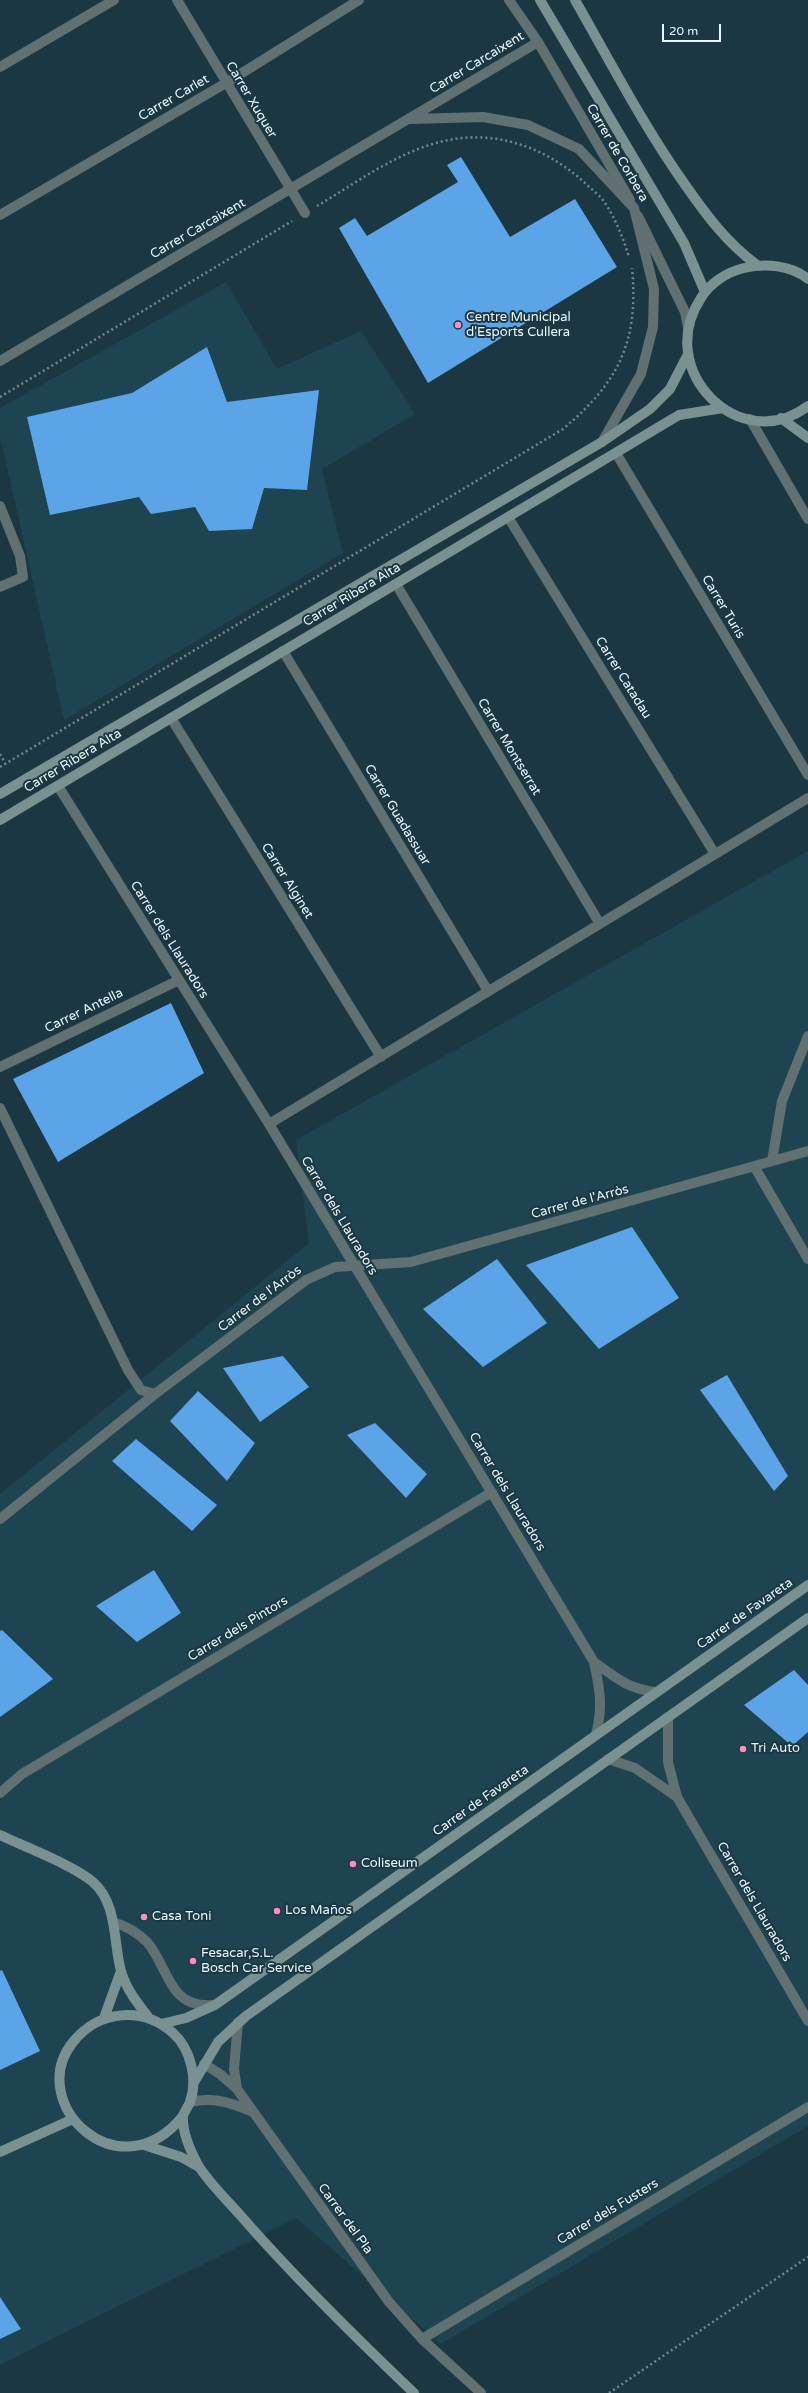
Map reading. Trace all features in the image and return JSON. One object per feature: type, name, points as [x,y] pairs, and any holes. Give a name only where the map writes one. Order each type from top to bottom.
[{"type":"street","points":[[0,67],[114,0]]},
{"type":"street","name":"Carrer Xuquer","points":[[177,0],[305,213]]},
{"type":"street","name":"Carrer Carlet","points":[[0,215],[226,83],[359,0]]},
{"type":"street","name":"Carrer de Corbera","points":[[509,0],[538,42],[634,208],[685,312],[688,327]]},
{"type":"street","points":[[540,0],[684,243],[705,292]]},
{"type":"street","points":[[576,0],[656,144],[713,223],[737,250],[757,265]]},
{"type":"street","name":"Carrer Carcaixent","points":[[0,360],[290,190],[538,42]]},
{"type":"street","name":"Carrer Carcaixent","points":[[409,119],[483,117],[528,125],[579,149],[634,208]]},
{"type":"street","name":"Carrer Ribera Alta","points":[[602,442],[641,374],[652,327],[654,289],[634,208]]},
{"type":"street","points":[[808,279],[781,267],[757,265],[737,270],[725,276],[705,292],[694,309],[688,327],[687,356],[694,376],[706,394],[722,408],[750,419],[766,420],[781,418],[802,411],[808,406]]},
{"type":"street","name":"Carrer Ribera Alta","points":[[0,794],[602,442],[650,409],[670,389],[687,356]]},
{"type":"street","name":"Carrer Ribera Alta","points":[[0,820],[679,415],[722,408]]},
{"type":"street","points":[[781,418],[808,438]]},
{"type":"street","points":[[750,419],[808,519]]},
{"type":"street","name":"Carrer Turis","points":[[616,452],[808,775]]},
{"type":"street","points":[[0,506],[20,556],[23,578],[0,587]]},
{"type":"street","name":"Carrer Catadau","points":[[508,517],[715,854]]},
{"type":"street","name":"Carrer Montserrat","points":[[396,584],[600,924]]},
{"type":"street","name":"Carrer Guadassuar","points":[[283,651],[488,992]]},
{"type":"street","name":"Carrer Alginet","points":[[171,718],[381,1057]]},
{"type":"street","name":"Carrer dels Llauradors","points":[[58,786],[269,1124],[353,1266],[492,1492],[594,1662],[601,1696],[601,1714],[596,1735]]},
{"type":"street","points":[[269,1124],[808,798]]},
{"type":"street","name":"Carrer Antella","points":[[0,1067],[179,980]]},
{"type":"street","points":[[772,1161],[782,1101],[808,1036]]},
{"type":"street","points":[[0,1108],[128,1370],[141,1390],[155,1394]]},
{"type":"street","name":"Carrer de l'Arròs","points":[[0,1519],[155,1394],[306,1280],[335,1267],[411,1262],[808,1151]]},
{"type":"street","points":[[754,1166],[808,1259]]},
{"type":"street","name":"Carrer dels Pintors","points":[[0,1793],[22,1774],[492,1492]]},
{"type":"street","name":"Carrer de Favareta","points":[[161,2024],[186,2018],[215,2005],[808,1585]]},
{"type":"street","points":[[193,2084],[218,2042],[238,2022],[808,1618]]},
{"type":"street","name":"Carrer dels Llauradors","points":[[594,1662],[622,1683],[639,1690],[657,1692]]},
{"type":"street","name":"Carrer dels Llauradors","points":[[668,1717],[668,1762],[677,1797],[808,2021]]},
{"type":"street","name":"Carrer dels Llauradors","points":[[608,1759],[634,1768],[677,1797]]},
{"type":"street","points":[[0,1835],[74,1870],[93,1882],[103,1893],[110,1909],[121,1971],[127,1987],[149,2018]]},
{"type":"street","points":[[113,1922],[130,1928],[147,1942],[176,1991],[200,2006],[215,2005]]},
{"type":"street","points":[[104,2018],[121,1971]]},
{"type":"street","points":[[144,2145],[168,2132],[183,2116],[190,2102],[193,2084],[192,2067],[186,2050],[175,2035],[161,2024],[149,2018],[134,2015],[119,2015],[104,2018],[81,2034],[72,2044],[63,2062],[60,2083],[63,2098],[73,2119],[88,2135],[101,2141],[115,2146],[144,2145],[181,2157],[200,2167]]},
{"type":"street","name":"Carrer del Pla","points":[[237,2088],[234,2069],[238,2022]]},
{"type":"street","name":"Carrer del Pla","points":[[204,2064],[220,2074],[237,2088],[251,2111],[389,2302],[422,2339],[481,2393]]},
{"type":"street","points":[[190,2102],[208,2098],[236,2104],[251,2111]]},
{"type":"street","name":"Carrer dels Fusters","points":[[422,2339],[808,2107]]},
{"type":"street","points":[[183,2116],[186,2134],[200,2167],[264,2242],[309,2290],[414,2393]]},
{"type":"street","points":[[0,2152],[73,2119]]},
{"type":"path","points":[[0,397],[404,155],[441,142],[480,136],[527,146],[567,167],[602,199],[620,231],[632,264],[634,292],[629,342],[602,391],[582,413],[563,429],[0,767]]},
{"type":"path","points":[[0,754],[6,763]]},
{"type":"path","points":[[609,2393],[808,2257]]},
{"type":"shaded area","points":[[226,282],[277,369],[361,331],[415,414],[322,469],[343,553],[64,720],[0,436],[0,408]]},
{"type":"shaded area","points":[[808,851],[808,2126],[441,2344],[296,2218],[0,2365],[0,1494],[309,1243],[296,1140]]},
{"type":"building","name":"Centre Municipal d'Esports Cullera","points":[[461,157],[510,237],[575,199],[617,267],[428,383],[339,228],[355,218],[367,236],[458,182],[447,165]]},
{"type":"building","points":[[207,347],[227,402],[319,390],[307,490],[264,488],[252,529],[209,531],[195,507],[151,514],[139,497],[50,515],[27,417],[132,393]]},
{"type":"building","points":[[171,1003],[204,1073],[58,1162],[13,1079]]},
{"type":"building","points":[[632,1227],[679,1298],[599,1349],[526,1265]]},
{"type":"building","points":[[497,1259],[547,1323],[483,1367],[423,1309]]},
{"type":"building","points":[[283,1356],[309,1387],[260,1422],[223,1368]]},
{"type":"building","points":[[727,1375],[788,1476],[774,1491],[700,1390]]},
{"type":"building","points":[[198,1391],[255,1443],[227,1481],[170,1421]]},
{"type":"building","points":[[375,1423],[427,1474],[406,1498],[347,1435]]},
{"type":"building","points":[[136,1439],[217,1505],[192,1531],[112,1461]]},
{"type":"building","points":[[154,1570],[181,1613],[137,1642],[96,1606]]},
{"type":"building","points":[[2,1630],[53,1679],[0,1717],[0,1631]]},
{"type":"building","points":[[794,1670],[808,1685],[808,1732],[792,1746],[744,1705]]},
{"type":"building","points":[[2,1970],[40,2051],[0,2070],[0,1971]]},
{"type":"building","points":[[0,2297],[21,2329],[0,2339]]},
{"type":"place","name":"Centre Municipal d'Esports Cullera","points":[[458,325]]},
{"type":"place","name":"Tri Auto","points":[[743,1749]]},
{"type":"place","name":"Coliseum","points":[[353,1864]]},
{"type":"place","name":"Los Maños","points":[[277,1911]]},
{"type":"place","name":"Casa Toni","points":[[144,1917]]},
{"type":"place","name":"Fesacar,S.L. Bosch Car Service","points":[[193,1961]]}]
